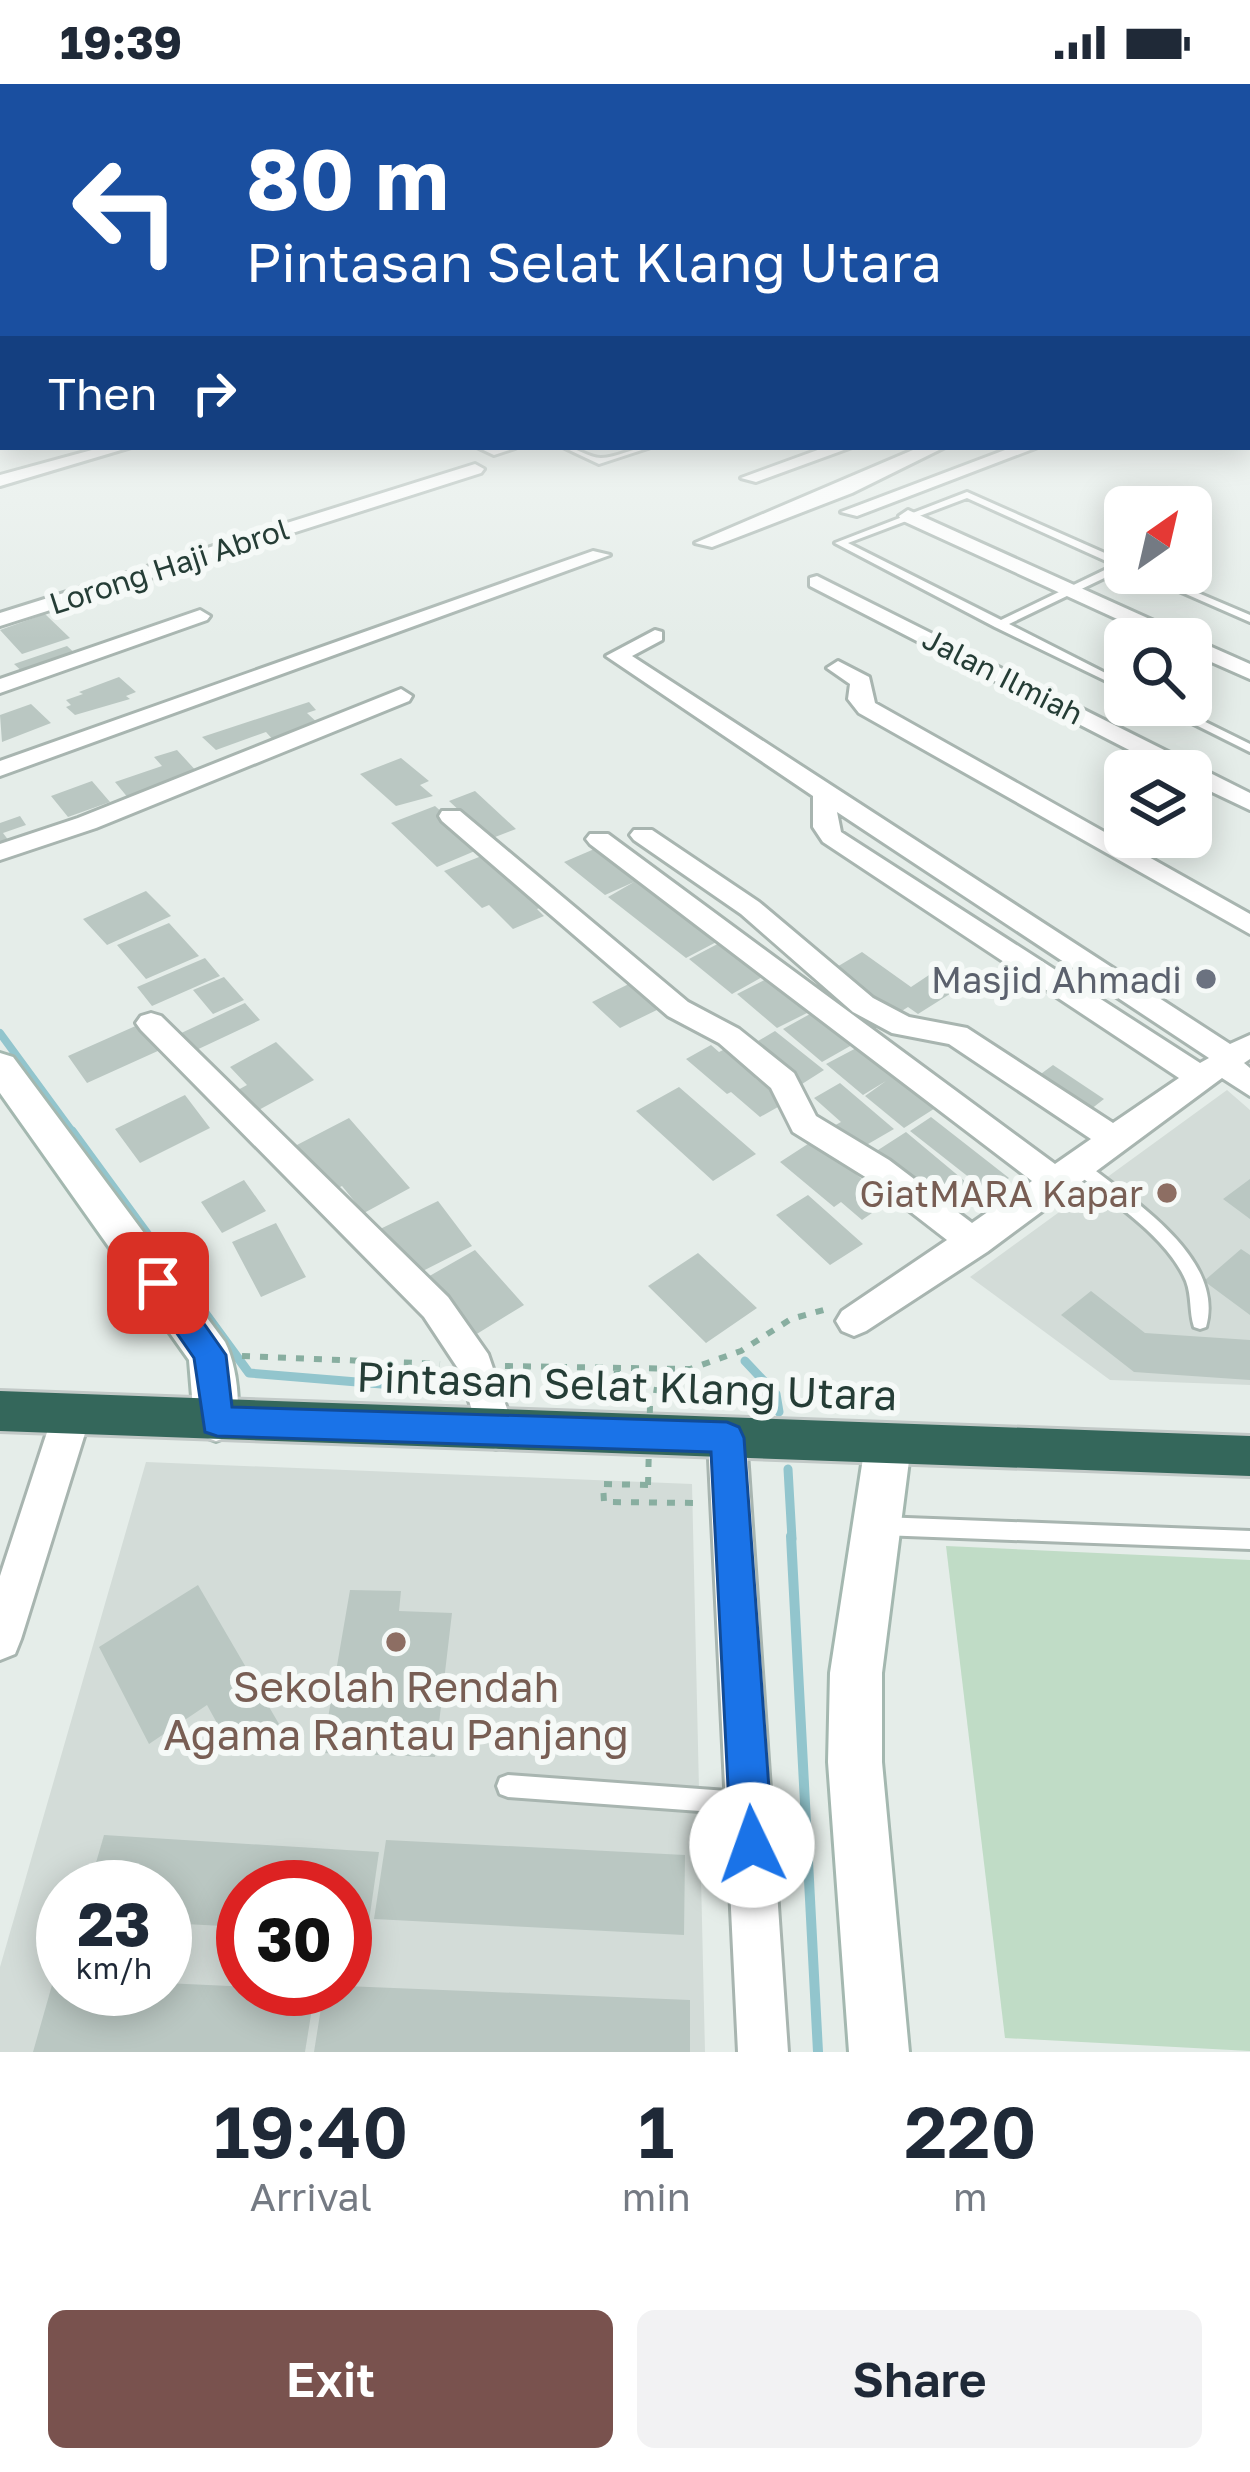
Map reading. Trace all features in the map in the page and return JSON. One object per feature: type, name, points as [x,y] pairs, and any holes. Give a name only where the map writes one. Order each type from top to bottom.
[{"type":"highway","name":"Pintasan Selat Klang Utara","points":[[0,1412],[1250,1456]]},
{"type":"street","points":[[0,481],[94,455]]},
{"type":"street","points":[[750,478],[819,455]]},
{"type":"street","points":[[705,543],[846,489],[915,455]]},
{"type":"street","points":[[850,512],[1007,455]]},
{"type":"street","name":"Lorong Haji Abrol","points":[[0,620],[475,469]]},
{"type":"street","points":[[908,516],[1132,618]]},
{"type":"street","points":[[0,770],[600,555]]},
{"type":"street","name":"Jalan Ilmiah","points":[[817,582],[1147,750]]},
{"type":"street","points":[[0,686],[200,616]]},
{"type":"street","points":[[655,636],[617,656],[825,794],[825,827],[832,837],[1226,1060],[1250,1085]]},
{"type":"street","points":[[1212,655],[1250,672]]},
{"type":"street","points":[[838,668],[861,682],[859,699],[867,708],[1250,925]]},
{"type":"street","points":[[0,852],[87,824],[401,696]]},
{"type":"street","points":[[0,750],[134,701]]},
{"type":"street","name":"Jalan Ilmiah","points":[[1212,783],[1250,803]]},
{"type":"street","points":[[451,816],[678,1009],[729,1036],[783,1081],[804,1124],[878,1169],[975,1243]]},
{"type":"street","points":[[643,835],[750,908],[863,1004],[902,1026],[956,1035],[1114,1139]]},
{"type":"street","points":[[599,838],[1066,1173]]},
{"type":"street","points":[[151,1023],[436,1307],[475,1365],[496,1432]]},
{"type":"street","points":[[854,1321],[975,1243],[1226,1060]]},
{"type":"street","points":[[0,1066],[210,1355],[217,1421]]},
{"type":"street","points":[[0,1639],[72,1414]]},
{"type":"street","points":[[727,1438],[763,2052]]},
{"type":"street","points":[[879,2052],[855,1762],[856,1673],[888,1445]]},
{"type":"lane","points":[[585,455],[599,461],[620,455]]},
{"type":"lane","points":[[1104,556],[967,495],[840,543],[1104,677]]},
{"type":"lane","points":[[999,625],[1104,574]]},
{"type":"lane","points":[[1192,594],[1250,619]]},
{"type":"lane","points":[[1205,726],[1250,748]]},
{"type":"lane","points":[[1066,1173],[1168,1244],[1192,1272],[1204,1303],[1200,1322]]},
{"type":"lane","points":[[877,1526],[1250,1540]]},
{"type":"lane","points":[[508,1786],[750,1803]]},
{"type":"path","points":[[250,1357],[690,1369],[741,1351],[813,1310],[825,1308],[854,1321]]},
{"type":"path","points":[[616,1368],[616,1384],[682,1394],[681,1407],[650,1406],[648,1485],[603,1484],[604,1502],[663,1501]]},
{"type":"shaded area","name":"GiatMARA Kapar","points":[[1227,1090],[1250,1110],[1250,1385],[1110,1380],[970,1277]]},
{"type":"shaded area","name":"Sekolah Rendah Agama Rantau Panjang","points":[[146,1462],[692,1484],[705,2052],[0,2052],[0,1967]]},
{"type":"green space","points":[[946,1546],[1250,1560],[1250,2051],[1005,2038]]},
{"type":"building","points":[[45,614],[70,638],[22,654],[0,630]]},
{"type":"building","points":[[67,646],[79,657],[26,675],[14,664]]},
{"type":"building","points":[[119,677],[136,692],[126,696],[130,699],[75,715],[66,707],[71,705],[66,700],[83,694],[79,692]]},
{"type":"building","points":[[309,702],[316,710],[307,713],[321,726],[275,742],[266,732],[216,750],[202,737]]},
{"type":"building","points":[[31,704],[51,723],[2,742],[0,715]]},
{"type":"building","points":[[177,750],[199,774],[129,799],[115,782],[162,766],[154,757]]},
{"type":"building","points":[[401,758],[429,781],[420,785],[433,796],[396,806],[360,774]]},
{"type":"building","points":[[92,781],[110,802],[68,817],[51,796]]},
{"type":"building","points":[[475,791],[516,829],[490,839],[449,801]]},
{"type":"building","points":[[435,806],[482,848],[437,867],[391,823]]},
{"type":"building","points":[[20,816],[26,825],[3,833],[9,841],[0,844],[0,823]]},
{"type":"building","points":[[599,847],[724,938],[686,958],[608,897],[634,882],[605,895],[564,862]]},
{"type":"building","points":[[489,853],[528,889],[520,892],[531,893],[545,906],[537,909],[544,916],[513,929],[489,905],[482,908],[444,871]]},
{"type":"building","points":[[146,891],[171,916],[107,945],[83,919]]},
{"type":"building","points":[[169,923],[199,956],[146,979],[117,945]]},
{"type":"building","points":[[727,939],[771,972],[732,994],[689,959]]},
{"type":"building","points":[[862,952],[911,987],[929,975],[953,992],[918,1014],[908,1007],[894,1016],[830,971]]},
{"type":"building","points":[[205,958],[220,976],[152,1006],[137,987]]},
{"type":"building","points":[[776,974],[817,1008],[777,1028],[737,994]]},
{"type":"building","points":[[224,977],[244,1000],[213,1014],[193,990]]},
{"type":"building","points":[[635,981],[663,1007],[620,1028],[592,1002]]},
{"type":"building","points":[[245,1003],[260,1020],[190,1053],[175,1036]]},
{"type":"building","points":[[819,1009],[859,1041],[822,1062],[783,1029]]},
{"type":"building","points":[[140,1024],[160,1050],[87,1083],[68,1056]]},
{"type":"building","points":[[775,1031],[824,1070],[802,1084],[753,1044]]},
{"type":"building","points":[[276,1042],[314,1080],[255,1112],[236,1091],[247,1085],[230,1067]]},
{"type":"building","points":[[711,1045],[719,1052],[729,1047],[785,1103],[760,1117],[731,1092],[727,1094],[686,1059]]},
{"type":"building","points":[[862,1045],[940,1105],[904,1128],[865,1096],[886,1081],[863,1095],[826,1064]]},
{"type":"building","points":[[1053,1065],[1104,1099],[1086,1113],[1034,1079]]},
{"type":"building","points":[[840,1083],[894,1129],[856,1151],[830,1128],[841,1122],[814,1098]]},
{"type":"building","points":[[679,1087],[756,1154],[713,1181],[636,1111]]},
{"type":"building","points":[[185,1095],[210,1128],[140,1163],[115,1129]]},
{"type":"building","points":[[931,1117],[1009,1178],[989,1193],[910,1131]]},
{"type":"building","points":[[349,1118],[410,1188],[364,1213],[342,1186],[332,1191],[295,1146]]},
{"type":"building","points":[[906,1132],[967,1183],[935,1204],[875,1152]]},
{"type":"building","points":[[814,1140],[889,1201],[862,1220],[841,1202],[834,1207],[780,1162]]},
{"type":"building","points":[[1250,1179],[1250,1219],[1223,1199]]},
{"type":"building","points":[[244,1180],[266,1211],[222,1233],[201,1202]]},
{"type":"building","points":[[808,1195],[863,1244],[830,1265],[776,1215]]},
{"type":"building","points":[[438,1201],[472,1246],[409,1278],[376,1231]]},
{"type":"building","points":[[276,1223],[306,1277],[261,1297],[232,1242]]},
{"type":"building","points":[[1241,1249],[1250,1255],[1250,1315],[1204,1281]]},
{"type":"building","points":[[475,1250],[524,1305],[467,1340],[419,1282]]},
{"type":"building","points":[[698,1253],[757,1308],[706,1343],[648,1286]]},
{"type":"building","points":[[1091,1291],[1145,1333],[1250,1340],[1250,1380],[1134,1372],[1061,1315]]},
{"type":"building","points":[[198,1585],[279,1724],[234,1754],[207,1705],[149,1744],[99,1647]]},
{"type":"building","points":[[350,1590],[401,1591],[399,1611],[452,1613],[435,1757],[322,1753]]},
{"type":"building","points":[[104,1835],[379,1852],[372,1900],[372,1860],[216,1860],[216,1926],[192,1924],[192,1860],[97,1860]]},
{"type":"building","points":[[386,1840],[685,1855],[684,1935],[374,1919]]},
{"type":"building","points":[[192,1984],[216,1985],[216,2016],[311,2016],[305,2052],[33,2052],[43,2016],[192,2016]]},
{"type":"building","points":[[372,1987],[690,2000],[690,2052],[314,2052],[320,2016],[372,2016]]},
{"type":"waterway","points":[[0,1033],[74,1134]]},
{"type":"waterway","points":[[72,1131],[249,1373],[466,1391]]},
{"type":"waterway","points":[[745,1361],[776,1394],[779,1412]]},
{"type":"waterway","points":[[788,1469],[792,1539]]},
{"type":"waterway","points":[[791,1536],[818,2052]]},
{"type":"place","name":"Masjid Ahmadi","points":[[1206,979]]},
{"type":"place","name":"GiatMARA Kapar","points":[[1167,1193]]},
{"type":"place","name":"Sekolah Rendah Agama Rantau Panjang","points":[[396,1642]]},
{"type":"route","points":[[158,1283],[210,1355],[217,1421],[727,1438],[752,1845]]}]
